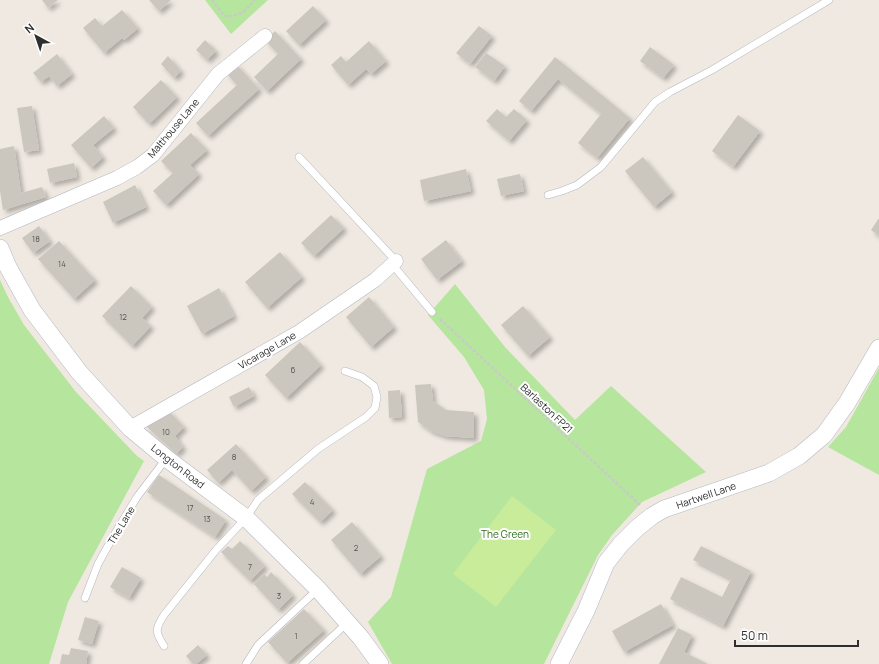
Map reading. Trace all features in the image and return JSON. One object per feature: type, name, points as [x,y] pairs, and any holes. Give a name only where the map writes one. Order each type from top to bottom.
[{"type":"street","name":"Malthouse Lane","points":[[0,228],[118,178],[137,167],[153,155],[218,74],[265,36]]},
{"type":"street","name":"Longton Road","points":[[0,248],[8,267],[32,310],[79,372],[130,428],[166,458],[246,518],[318,589],[348,622],[380,664]]},
{"type":"street","name":"Vicarage Lane","points":[[130,428],[299,332],[375,280],[394,262]]},
{"type":"street","name":"Hartwell Lane","points":[[559,664],[586,611],[606,563],[636,528],[664,509],[769,473],[799,456],[824,435],[847,403],[879,348]]},
{"type":"lane","points":[[548,195],[562,192],[577,185],[601,167],[655,102],[670,92],[712,70],[829,0]]},
{"type":"lane","points":[[299,157],[394,262],[432,312]]},
{"type":"lane","points":[[164,646],[157,635],[158,625],[164,615],[216,550],[246,518],[258,500],[318,449],[366,417],[375,408],[377,397],[374,386],[362,377],[345,371]]},
{"type":"lane","name":"The Lane","points":[[85,598],[98,564],[114,535],[137,498],[166,458]]},
{"type":"lane","points":[[246,664],[258,645],[318,589]]},
{"type":"lane","points":[[303,664],[348,622]]},
{"type":"path","points":[[212,0],[223,14],[228,17],[242,13],[255,0]]},
{"type":"path","name":"Barlaston FP21","points":[[432,312],[652,516]]},
{"type":"green space","points":[[205,0],[268,0],[231,34]]},
{"type":"green space","points":[[0,280],[24,325],[76,392],[137,456],[144,461],[68,602],[49,664],[0,664]]},
{"type":"green space","name":"The Green","points":[[455,284],[505,347],[575,420],[611,386],[706,472],[642,502],[612,535],[598,555],[544,664],[392,664],[368,622],[391,597],[427,469],[481,441],[487,419],[484,390],[464,357],[428,315]]},
{"type":"green space","points":[[879,368],[879,475],[828,447],[846,427]]},
{"type":"green space","points":[[512,496],[556,530],[496,607],[453,574]]},
{"type":"building","points":[[42,0],[58,0],[48,8]]},
{"type":"building","points":[[149,0],[171,0],[159,11]]},
{"type":"building","points":[[313,6],[326,20],[299,45],[286,31]]},
{"type":"building","points":[[122,10],[138,28],[124,40],[122,38],[104,53],[83,28],[95,18],[102,26]]},
{"type":"building","points":[[479,26],[492,36],[470,64],[456,53]]},
{"type":"building","points":[[275,31],[301,59],[267,91],[254,77],[278,54],[265,40]]},
{"type":"building","points":[[205,40],[216,51],[207,60],[196,50]]},
{"type":"building","points":[[369,41],[386,61],[371,74],[366,69],[348,85],[331,65],[341,56],[346,62]]},
{"type":"building","points":[[650,47],[674,65],[663,78],[640,61]]},
{"type":"building","points":[[486,53],[505,66],[494,81],[475,67]]},
{"type":"building","points":[[57,54],[72,74],[57,86],[49,76],[41,82],[33,73]]},
{"type":"building","points":[[168,56],[181,71],[174,78],[161,64]]},
{"type":"building","points":[[555,57],[630,118],[597,158],[578,143],[601,114],[558,79],[531,111],[519,101]]},
{"type":"building","points":[[236,64],[259,89],[208,136],[196,123],[237,85],[226,73]]},
{"type":"building","points":[[161,80],[177,97],[149,124],[133,107]]},
{"type":"building","points":[[32,106],[39,150],[24,152],[17,108]]},
{"type":"building","points":[[497,109],[506,117],[514,109],[527,120],[509,141],[486,121]]},
{"type":"building","points":[[738,115],[760,131],[733,167],[712,151]]},
{"type":"building","points":[[104,116],[114,128],[93,145],[103,157],[91,168],[71,145]]},
{"type":"building","points":[[191,133],[207,150],[190,165],[199,174],[166,205],[153,191],[173,173],[161,161]]},
{"type":"building","points":[[14,146],[21,193],[42,187],[46,197],[3,210],[0,191],[0,149]]},
{"type":"building","points":[[643,157],[672,192],[654,207],[625,171]]},
{"type":"building","points":[[74,163],[77,177],[50,183],[47,169]]},
{"type":"building","points":[[466,169],[471,191],[424,201],[420,180]]},
{"type":"building","points":[[520,174],[524,191],[501,196],[497,179]]},
{"type":"building","points":[[135,185],[146,207],[113,223],[103,202]]},
{"type":"building","points":[[331,215],[344,228],[314,256],[301,243]]},
{"type":"building","points":[[879,218],[879,236],[871,230]]},
{"type":"building","points":[[39,226],[50,241],[33,253],[22,238]]},
{"type":"building","points":[[446,240],[462,261],[437,280],[421,259]]},
{"type":"building","points":[[59,241],[95,280],[74,299],[38,259]]},
{"type":"building","points":[[280,252],[302,277],[267,308],[245,282]]},
{"type":"building","points":[[131,286],[152,307],[142,318],[151,326],[132,346],[102,316]]},
{"type":"building","points":[[219,288],[234,316],[202,334],[187,306]]},
{"type":"building","points":[[369,297],[394,327],[371,347],[346,317]]},
{"type":"building","points":[[523,306],[550,337],[528,356],[501,325]]},
{"type":"building","points":[[300,342],[321,365],[286,398],[265,375]]},
{"type":"building","points":[[431,384],[433,401],[446,410],[474,412],[474,438],[445,436],[431,431],[418,422],[415,385]]},
{"type":"building","points":[[249,387],[254,396],[234,407],[229,397]]},
{"type":"building","points":[[400,390],[402,417],[389,418],[388,391]]},
{"type":"building","points":[[169,411],[184,427],[175,436],[183,447],[176,454],[145,425]]},
{"type":"building","points":[[236,444],[266,477],[251,491],[232,470],[218,483],[207,470]]},
{"type":"building","points":[[159,475],[226,520],[215,537],[147,492]]},
{"type":"building","points":[[305,482],[333,510],[320,522],[292,494]]},
{"type":"building","points":[[352,522],[381,556],[360,574],[331,540]]},
{"type":"building","points":[[240,541],[265,566],[250,581],[221,552],[228,546],[232,549]]},
{"type":"building","points":[[701,546],[751,571],[723,626],[670,599],[681,577],[722,597],[731,579],[693,560]]},
{"type":"building","points":[[122,567],[141,578],[129,598],[110,587]]},
{"type":"building","points":[[271,572],[293,595],[278,610],[254,584],[264,574],[267,577]]},
{"type":"building","points":[[661,604],[673,625],[624,652],[612,631]]},
{"type":"building","points":[[304,609],[324,630],[287,663],[268,642]]},
{"type":"building","points":[[85,617],[99,621],[92,644],[78,640]]},
{"type":"building","points":[[678,628],[692,635],[684,652],[708,664],[659,664]]},
{"type":"building","points":[[198,645],[207,655],[196,664],[193,664],[186,656]]},
{"type":"building","points":[[71,648],[88,651],[86,664],[60,664],[62,654],[69,655]]}]
